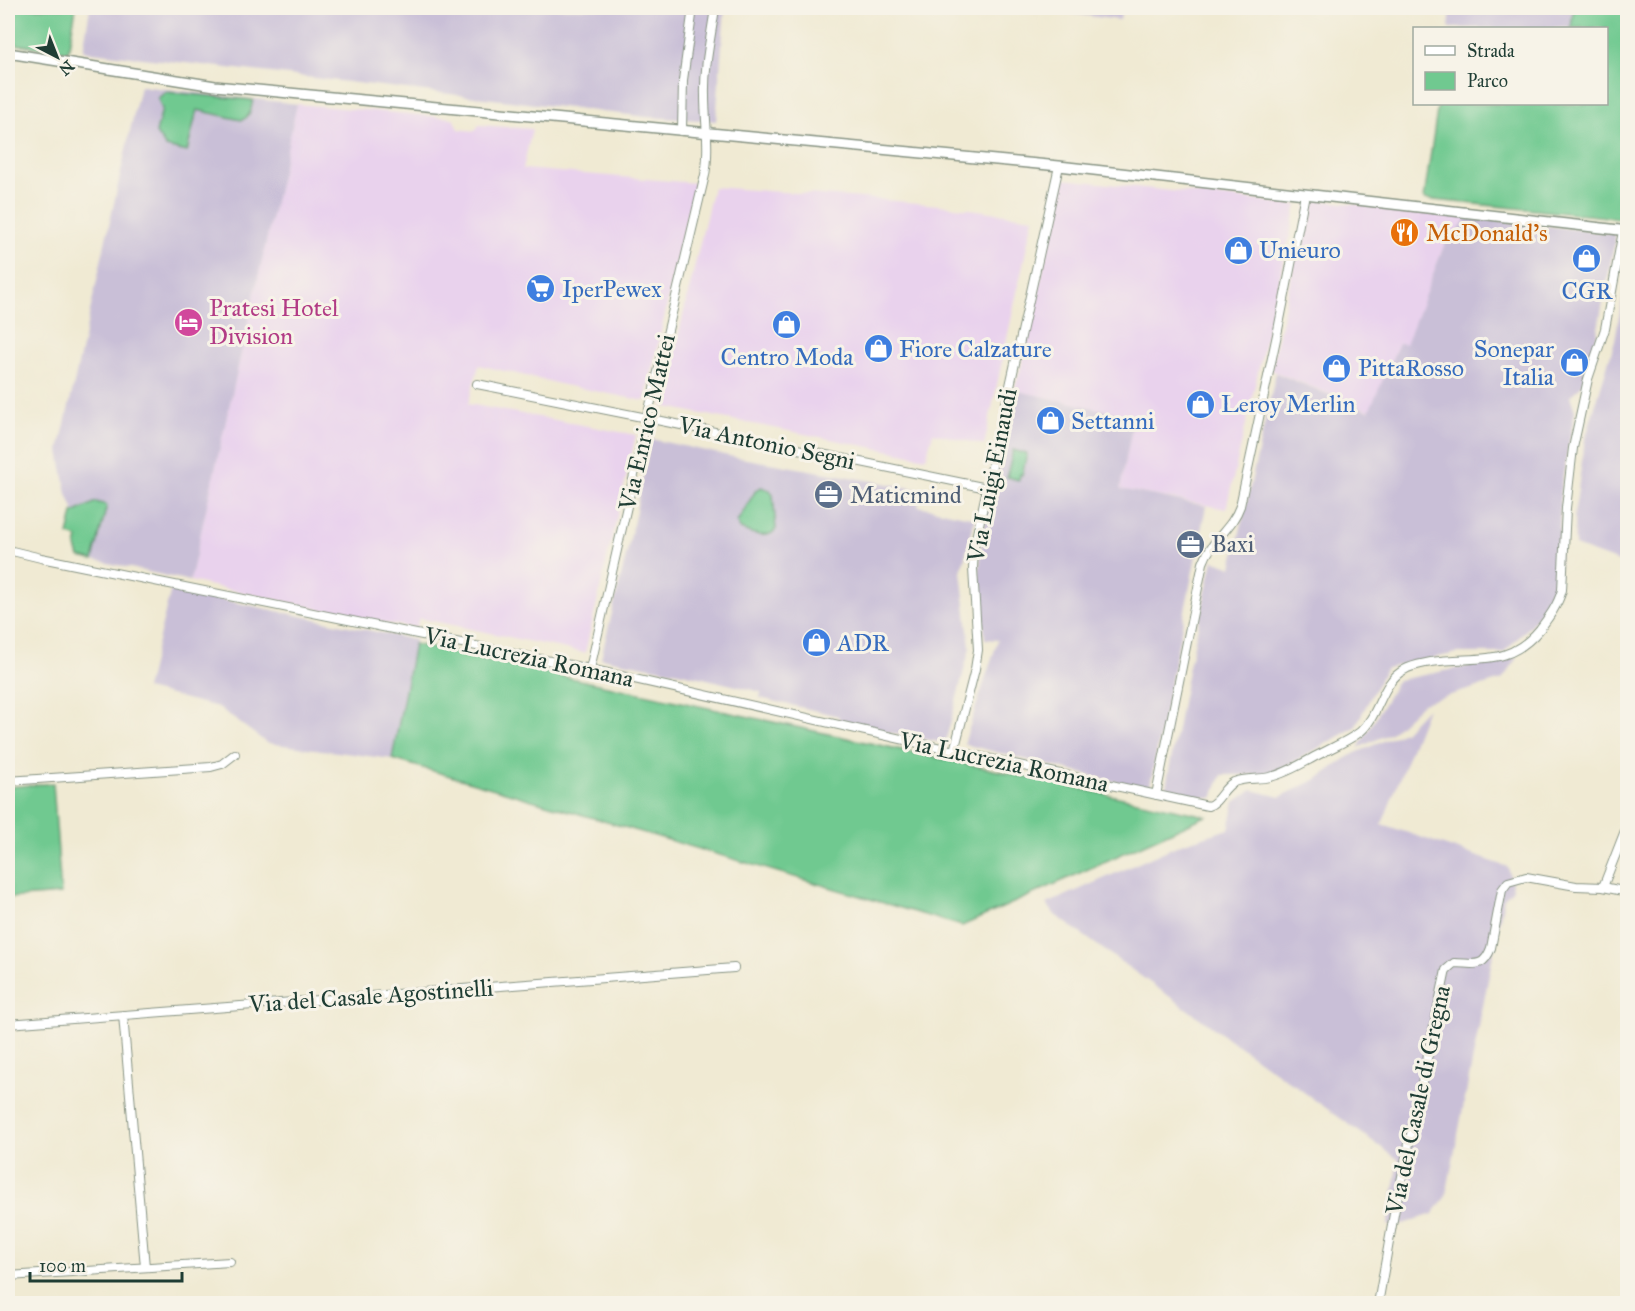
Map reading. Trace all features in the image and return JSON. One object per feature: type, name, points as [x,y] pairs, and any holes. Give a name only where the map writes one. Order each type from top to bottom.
[{"type":"street","points":[[682,131],[683,80],[693,8]]},
{"type":"street","name":"Via Enrico Mattei","points":[[590,669],[707,166],[705,78],[715,8]]},
{"type":"street","points":[[8,53],[215,86],[682,131],[707,136],[1059,166],[1625,231]]},
{"type":"street","name":"Via Luigi Einaudi","points":[[954,751],[977,659],[973,559],[1059,166]]},
{"type":"street","points":[[1156,795],[1203,563],[1210,549],[1232,523],[1240,506],[1305,194]]},
{"type":"street","name":"Via Lucrezia Romana","points":[[8,550],[590,669],[1206,806],[1215,803],[1225,788],[1233,783],[1268,778],[1282,773],[1359,733],[1372,717],[1392,680],[1404,670],[1412,666],[1434,662],[1504,656],[1537,633],[1556,607],[1564,581],[1566,508],[1573,448],[1588,379],[1605,329],[1625,231]]},
{"type":"street","name":"Via Antonio Segni","points":[[477,384],[987,488]]},
{"type":"street","points":[[8,781],[211,767],[222,764],[235,753]]},
{"type":"street","points":[[1628,823],[1603,887],[1628,892]]},
{"type":"street","name":"Via del Casale di Gregna","points":[[1378,1304],[1394,1214],[1445,972],[1454,963],[1476,964],[1488,955],[1500,895],[1505,884],[1522,878],[1576,886],[1603,887]]},
{"type":"street","name":"Via del Casale Agostinelli","points":[[8,1024],[734,968]]},
{"type":"street","points":[[123,1015],[145,1267]]},
{"type":"street","points":[[8,1276],[230,1262]]},
{"type":"shaded area","points":[[90,8],[725,8],[716,121],[647,117],[83,51]]},
{"type":"shaded area","points":[[1026,8],[1122,8],[1120,20]]},
{"type":"shaded area","points":[[1451,8],[1574,8],[1571,27],[1449,27]]},
{"type":"shaded area","points":[[140,86],[297,104],[190,581],[94,560],[67,494],[59,451]]},
{"type":"shaded area","points":[[297,104],[453,118],[458,129],[475,131],[479,125],[532,129],[523,169],[695,183],[645,401],[479,365],[468,404],[636,435],[585,653],[419,618],[416,628],[372,621],[190,581]]},
{"type":"shaded area","points":[[1063,179],[1297,205],[1226,509],[1120,489],[1134,417],[1014,390]]},
{"type":"shaded area","points":[[713,187],[948,206],[1033,218],[984,445],[933,433],[926,458],[662,406]]},
{"type":"shaded area","points":[[1308,199],[1469,217],[1445,243],[1406,345],[1399,343],[1370,411],[1271,370]]},
{"type":"shaded area","points":[[1469,217],[1616,234],[1595,344],[1582,385],[1570,396],[1575,411],[1560,491],[1559,589],[1529,627],[1503,653],[1457,653],[1386,668],[1355,727],[1271,775],[1222,775],[1212,798],[1165,792],[1188,671],[1213,560],[1232,567],[1276,373],[1369,411],[1399,343],[1406,344],[1445,243]]},
{"type":"shaded area","points":[[1627,272],[1627,565],[1575,546],[1574,517],[1585,440],[1615,340]]},
{"type":"shaded area","points":[[1014,390],[1134,417],[1120,489],[1206,506],[1149,790],[964,744],[998,640],[985,639],[979,573],[983,532]]},
{"type":"shaded area","points":[[651,439],[729,456],[923,490],[918,506],[975,518],[961,572],[970,647],[945,743],[838,723],[839,716],[760,698],[761,692],[678,672],[601,658],[629,544]]},
{"type":"shaded area","points":[[171,589],[415,640],[392,759],[267,743],[218,707],[146,689]]},
{"type":"shaded area","points":[[1518,657],[1502,680],[1423,703],[1391,733],[1358,748],[1398,680]]},
{"type":"shaded area","points":[[1427,708],[1382,824],[1508,867],[1513,889],[1504,898],[1446,1196],[1433,1214],[1394,1227],[1388,1225],[1399,1160],[1055,915],[1047,904],[1181,844],[1229,829],[1235,802],[1252,790],[1280,797],[1317,779],[1351,755],[1404,732]]},
{"type":"green space","points":[[8,8],[76,8],[68,52],[8,43]]},
{"type":"green space","points":[[1574,8],[1627,8],[1627,219],[1424,199],[1438,105],[1608,105],[1608,27],[1571,27]]},
{"type":"green space","points":[[166,92],[253,100],[250,113],[241,120],[197,110],[187,152],[166,147],[156,133],[162,109],[158,98]]},
{"type":"green space","points":[[1013,450],[1027,454],[1019,480],[1007,477]]},
{"type":"green space","points":[[761,487],[770,490],[773,495],[776,529],[765,535],[740,529],[737,522],[756,490]]},
{"type":"green space","points":[[96,502],[107,505],[93,560],[79,557],[76,547],[78,538],[68,535],[73,513]]},
{"type":"green space","points":[[414,644],[1206,816],[962,926],[392,759]]},
{"type":"green space","points":[[53,783],[61,894],[8,898],[8,787]]},
{"type":"place","name":"McDonald's","points":[[1405,233]]},
{"type":"place","name":"Unieuro","points":[[1238,250]]},
{"type":"place","name":"CGR","points":[[1587,258]]},
{"type":"place","name":"IperPewex","points":[[541,289]]},
{"type":"place","name":"Pratesi Hotel Division","points":[[188,322]]},
{"type":"place","name":"Centro Moda","points":[[787,324]]},
{"type":"place","name":"Fiore Calzature","points":[[878,349]]},
{"type":"place","name":"Sonepar Italia","points":[[1575,363]]},
{"type":"place","name":"PittaRosso","points":[[1337,368]]},
{"type":"place","name":"Leroy Merlin","points":[[1200,404]]},
{"type":"place","name":"Settanni","points":[[1050,421]]},
{"type":"place","name":"Maticmind","points":[[829,495]]},
{"type":"place","name":"Baxi","points":[[1190,544]]},
{"type":"place","name":"ADR","points":[[816,643]]}]
